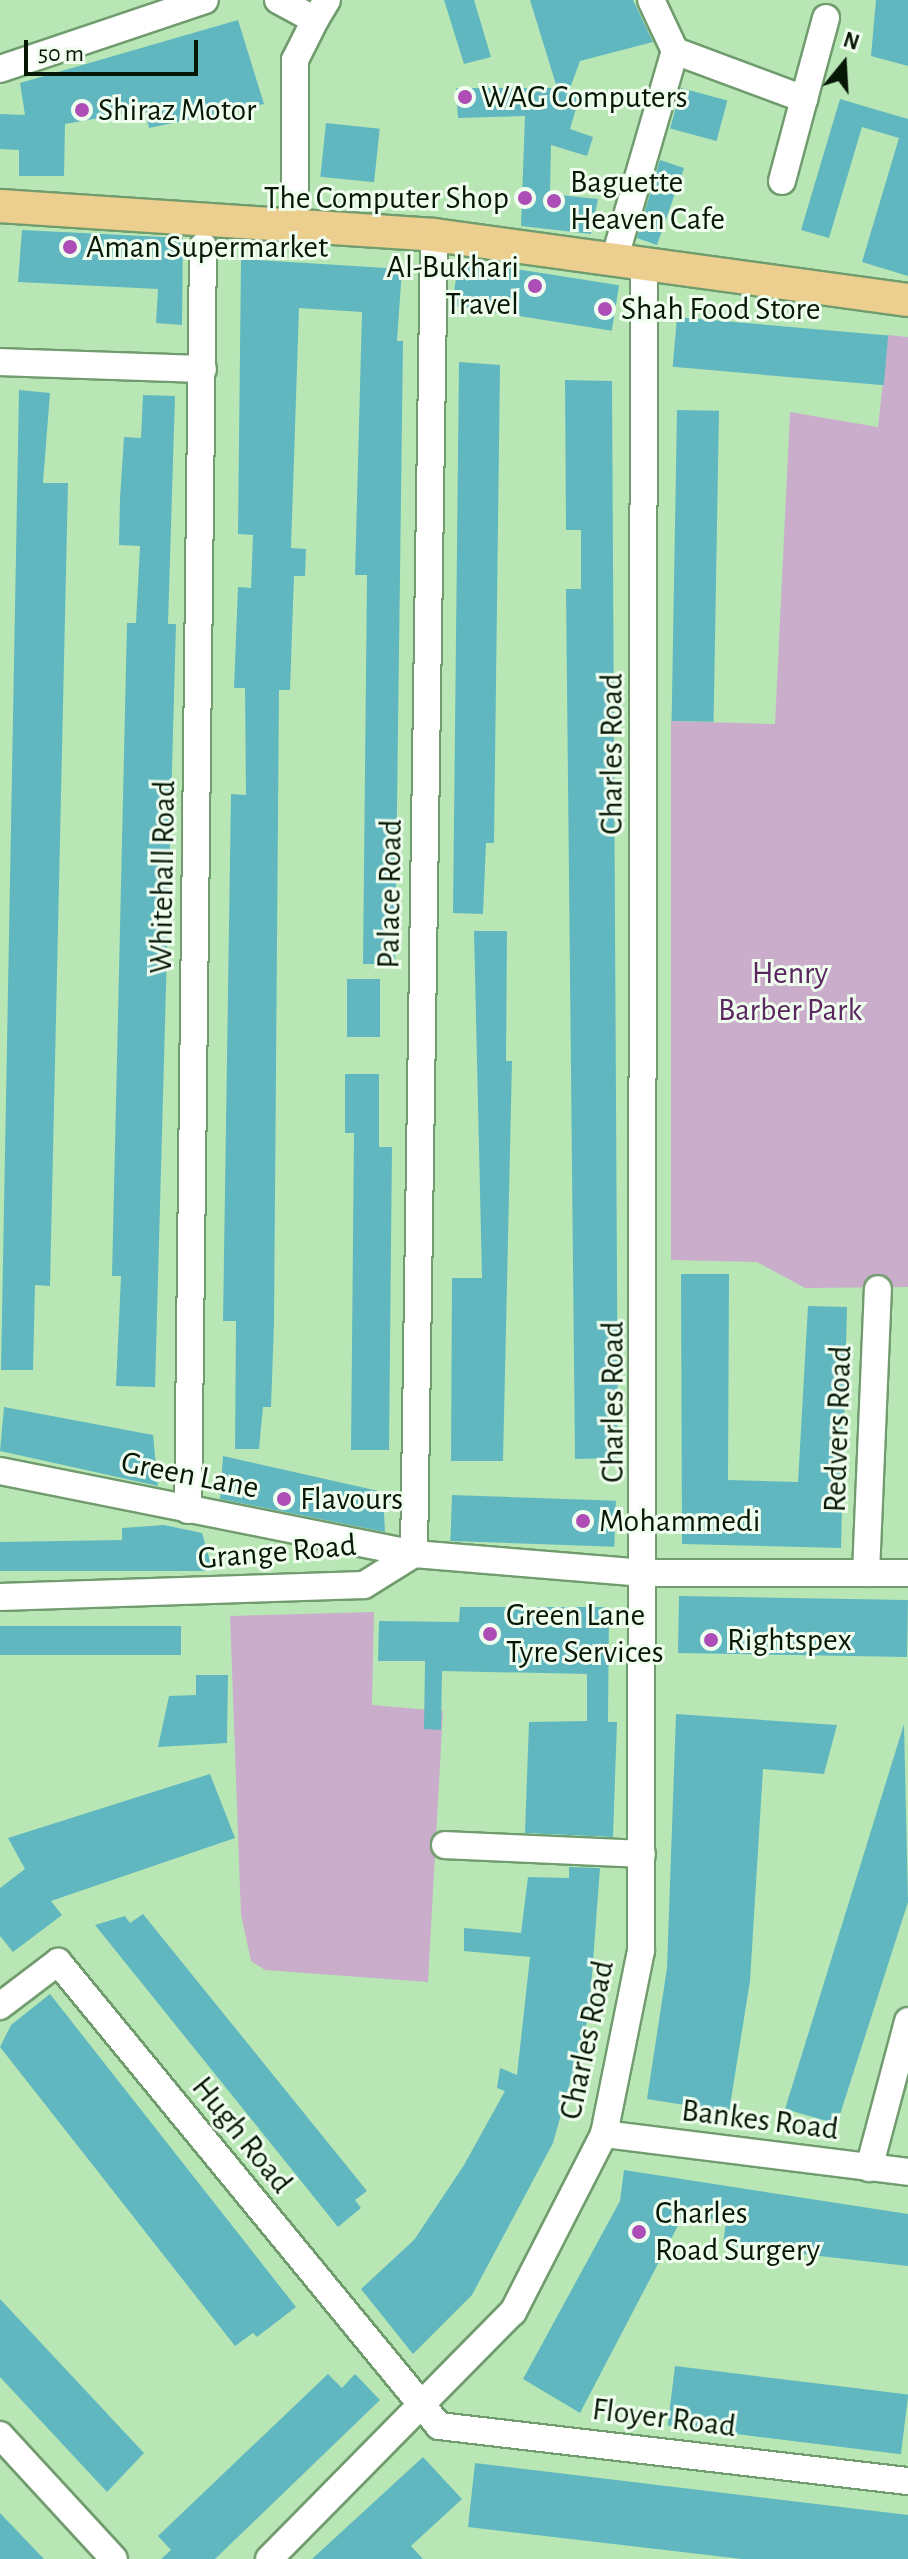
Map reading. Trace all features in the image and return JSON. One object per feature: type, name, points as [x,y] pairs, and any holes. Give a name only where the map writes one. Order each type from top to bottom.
[{"type":"main road","points":[[0,206],[434,235],[629,259],[908,300]]},
{"type":"street","points":[[0,69],[205,0]]},
{"type":"street","points":[[278,0],[321,10],[295,60],[295,224]]},
{"type":"street","points":[[651,0],[675,51],[804,99]]},
{"type":"street","points":[[782,181],[826,18]]},
{"type":"street","name":"Charles Road","points":[[269,2559],[513,2312],[604,2134],[641,1951],[647,1573],[629,259],[675,51]]},
{"type":"street","name":"Palace Road","points":[[414,1554],[434,235]]},
{"type":"street","name":"Whitehall Road","points":[[188,1510],[203,246]]},
{"type":"street","points":[[0,362],[203,369]]},
{"type":"street","name":"Redvers Road","points":[[866,1573],[878,1289]]},
{"type":"street","name":"Green Lane","points":[[0,1471],[414,1554]]},
{"type":"street","points":[[414,1554],[647,1573],[908,1573]]},
{"type":"street","name":"Grange Road","points":[[0,1597],[364,1585],[414,1554]]},
{"type":"street","points":[[445,1845],[642,1854]]},
{"type":"street","name":"Hugh Road","points":[[0,2006],[58,1962],[420,2408]]},
{"type":"street","points":[[869,2168],[908,2021]]},
{"type":"street","name":"Bankes Road","points":[[604,2134],[908,2172]]},
{"type":"street","name":"Floyer Road","points":[[420,2408],[439,2426],[908,2481]]},
{"type":"street","points":[[0,2435],[114,2559]]},
{"type":"green space","name":"Henry Barber Park","points":[[888,335],[908,337],[908,1287],[805,1288],[757,1262],[671,1260],[671,721],[775,724],[790,412],[878,427]]},
{"type":"green space","points":[[374,1612],[372,1705],[443,1711],[428,1982],[265,1970],[251,1961],[241,1915],[230,1616]]},
{"type":"building","points":[[444,0],[474,0],[491,57],[464,64]]},
{"type":"building","points":[[530,0],[633,0],[653,42],[580,61],[569,91],[580,95],[570,129],[593,137],[587,156],[551,145],[550,194],[598,199],[591,234],[521,226],[525,116],[458,118],[456,88],[557,88]]},
{"type":"building","points":[[876,0],[908,0],[908,66],[871,56]]},
{"type":"building","points":[[238,20],[264,104],[149,128],[145,110],[65,124],[64,176],[19,176],[19,150],[0,149],[0,114],[25,115],[20,83]]},
{"type":"building","points":[[681,88],[727,100],[716,141],[670,129]]},
{"type":"building","points":[[840,99],[908,119],[908,276],[862,262],[899,138],[862,127],[829,238],[801,230]]},
{"type":"building","points":[[326,123],[380,129],[374,182],[320,177]]},
{"type":"building","points":[[660,160],[684,168],[657,245],[637,238]]},
{"type":"building","points":[[22,230],[183,238],[182,325],[156,323],[158,289],[18,282]]},
{"type":"building","points":[[241,259],[402,269],[397,341],[403,341],[395,964],[363,964],[367,575],[355,575],[362,312],[299,308],[291,548],[306,549],[305,576],[294,576],[290,690],[279,690],[274,1322],[271,1407],[263,1407],[259,1449],[235,1449],[236,1321],[223,1321],[231,794],[246,795],[245,688],[234,688],[238,587],[251,588],[253,535],[238,534]]},
{"type":"building","points":[[459,260],[619,285],[612,331],[452,305]]},
{"type":"building","points":[[677,317],[888,335],[884,385],[673,367]]},
{"type":"building","points":[[459,362],[500,365],[494,843],[486,843],[483,914],[453,913]]},
{"type":"building","points":[[565,380],[612,381],[618,1458],[575,1459],[566,589],[581,589],[581,530],[566,530]]},
{"type":"building","points":[[19,390],[50,393],[43,483],[68,483],[50,1286],[35,1285],[33,1370],[1,1370]]},
{"type":"building","points":[[143,395],[175,396],[168,624],[176,624],[155,1387],[116,1386],[121,1276],[112,1276],[127,623],[136,623],[140,546],[119,545],[120,498],[124,437],[141,438]]},
{"type":"building","points":[[677,410],[719,411],[714,722],[672,721]]},
{"type":"building","points":[[474,931],[507,931],[506,1061],[512,1061],[503,1461],[451,1461],[452,1278],[482,1278]]},
{"type":"building","points":[[347,979],[380,979],[380,1037],[347,1037]]},
{"type":"building","points":[[345,1074],[379,1074],[379,1147],[392,1147],[389,1450],[351,1450],[354,1133],[345,1133]]},
{"type":"building","points":[[681,1274],[729,1274],[728,1480],[798,1482],[808,1306],[847,1307],[841,1548],[682,1544]]},
{"type":"building","points":[[4,1407],[153,1435],[158,1486],[0,1451]]},
{"type":"building","points":[[223,1456],[383,1492],[385,1532],[220,1499]]},
{"type":"building","points":[[452,1495],[616,1501],[614,1547],[450,1541]]},
{"type":"building","points":[[164,1525],[202,1533],[213,1571],[0,1571],[0,1542],[122,1540],[122,1528]]},
{"type":"building","points":[[679,1596],[908,1600],[907,1657],[678,1653]]},
{"type":"building","points":[[460,1607],[609,1607],[608,1722],[617,1722],[613,1837],[525,1833],[529,1722],[587,1721],[587,1674],[442,1671],[441,1730],[424,1729],[425,1661],[378,1661],[379,1621],[459,1622]]},
{"type":"building","points":[[0,1626],[181,1626],[181,1655],[0,1655]]},
{"type":"building","points":[[196,1675],[228,1675],[227,1743],[158,1747],[169,1696],[196,1695]]},
{"type":"building","points":[[676,1714],[837,1725],[824,1774],[763,1769],[750,1981],[729,2112],[647,2099],[667,1968]]},
{"type":"building","points":[[904,1724],[908,1902],[837,2124],[785,2109]]},
{"type":"building","points":[[210,1774],[235,1838],[51,1901],[62,1915],[13,1952],[0,1936],[0,1888],[25,1869],[8,1838]]},
{"type":"building","points":[[569,1867],[600,1868],[589,2015],[553,2143],[472,2295],[413,2354],[361,2289],[414,2240],[464,2165],[505,2091],[497,2088],[500,2068],[517,2075],[530,1957],[464,1951],[464,1928],[521,1933],[528,1877],[569,1878]]},
{"type":"building","points":[[143,1914],[367,2191],[355,2200],[361,2208],[338,2227],[95,1925],[125,1916],[130,1923]]},
{"type":"building","points":[[50,1994],[296,2307],[257,2337],[253,2333],[235,2346],[0,2047],[11,2025]]},
{"type":"building","points":[[624,2170],[908,2214],[908,2266],[723,2245],[726,2221],[683,2216],[580,2413],[523,2379],[620,2201]]},
{"type":"building","points":[[0,2299],[144,2453],[107,2492],[0,2377]]},
{"type":"building","points":[[675,2366],[908,2395],[901,2454],[668,2426]]},
{"type":"building","points":[[328,2374],[342,2388],[355,2374],[380,2400],[215,2559],[161,2559],[171,2550],[158,2536]]},
{"type":"building","points":[[423,2457],[462,2499],[411,2546],[423,2559],[312,2559]]},
{"type":"building","points":[[475,2463],[908,2515],[908,2559],[742,2559],[468,2527]]},
{"type":"building","points":[[0,2513],[44,2559],[0,2559]]},
{"type":"place","name":"WAG Computers","points":[[465,97]]},
{"type":"place","name":"Shiraz Motor","points":[[82,110]]},
{"type":"place","name":"The Computer Shop","points":[[525,198]]},
{"type":"place","name":"Baguette Heaven Cafe","points":[[554,201]]},
{"type":"place","name":"Aman Supermarket","points":[[70,247]]},
{"type":"place","name":"Al-Bukhari Travel","points":[[535,286]]},
{"type":"place","name":"Shah Food Store","points":[[605,309]]},
{"type":"place","name":"Flavours","points":[[284,1499]]},
{"type":"place","name":"Mohammedi","points":[[583,1521]]},
{"type":"place","name":"Green Lane Tyre Services","points":[[490,1634]]},
{"type":"place","name":"Rightspex","points":[[711,1640]]},
{"type":"place","name":"Charles Road Surgery","points":[[639,2232]]}]
